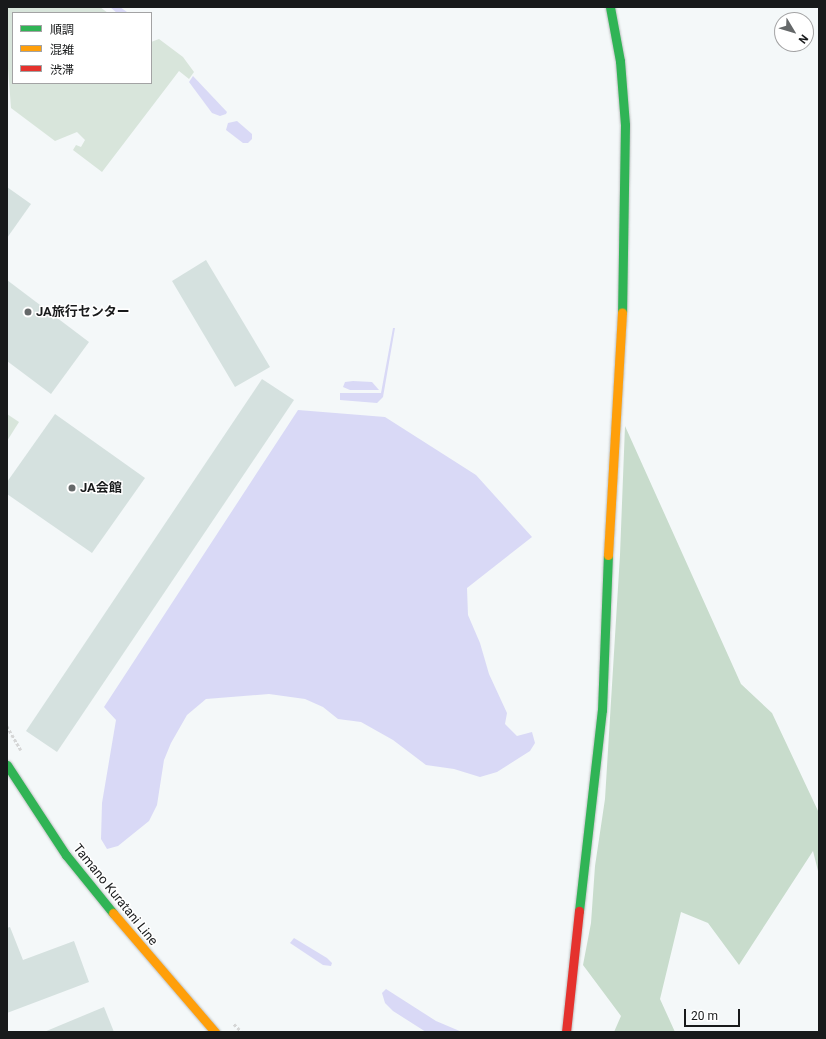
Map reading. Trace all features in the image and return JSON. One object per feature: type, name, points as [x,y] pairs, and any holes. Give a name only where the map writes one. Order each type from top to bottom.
[{"type":"street","points":[[566,1032],[602,710],[602,669],[624,273],[625,125],[620,62],[610,7]]},
{"type":"street","name":"Tamano Kuratani Line","points":[[7,765],[66,855],[148,956],[215,1032]]},
{"type":"shaded area","points":[[7,7],[100,7],[107,12],[12,12],[12,84],[152,84],[152,42],[159,39],[183,57],[194,72],[189,79],[179,71],[102,172],[73,150],[76,145],[81,147],[85,140],[77,132],[55,141],[11,108],[7,55]]},
{"type":"shaded area","points":[[7,414],[19,422],[7,441]]},
{"type":"green space","points":[[625,426],[741,684],[772,713],[819,813],[819,875],[813,851],[739,965],[708,923],[681,912],[660,999],[675,1032],[614,1032],[621,1016],[583,965],[591,923],[595,866],[605,799],[620,555]]},
{"type":"water","points":[[110,7],[120,7],[127,12],[116,12]]},
{"type":"water","points":[[193,76],[227,112],[226,114],[220,116],[212,113],[189,82]]},
{"type":"water","points":[[237,121],[252,134],[252,139],[248,143],[243,143],[226,130],[228,123]]},
{"type":"water","points":[[393,328],[395,328],[383,397],[377,403],[340,400],[340,393],[381,393]]},
{"type":"water","points":[[345,382],[372,382],[379,390],[350,390],[343,387]]},
{"type":"water","points":[[298,410],[385,417],[476,475],[532,537],[467,588],[468,615],[480,643],[489,674],[507,713],[505,724],[517,736],[532,732],[535,743],[530,751],[497,772],[480,777],[454,769],[426,765],[393,740],[361,722],[338,719],[323,707],[305,699],[269,694],[206,699],[187,715],[171,743],[164,760],[157,805],[149,821],[118,846],[107,849],[101,839],[102,803],[116,720],[104,707]]},
{"type":"water","points":[[294,938],[327,958],[332,963],[331,966],[323,965],[290,943]]},
{"type":"water","points":[[386,989],[436,1021],[462,1032],[426,1032],[393,1011],[385,1003],[382,993]]},
{"type":"building","points":[[7,187],[31,204],[7,238]]},
{"type":"building","points":[[206,260],[270,367],[235,387],[172,281]]},
{"type":"building","name":"JA旅行センター","points":[[7,280],[89,342],[51,394],[7,361]]},
{"type":"building","points":[[262,379],[294,400],[57,752],[26,731]]},
{"type":"building","name":"JA会館","points":[[55,414],[145,478],[92,553],[7,494],[7,482]]},
{"type":"building","points":[[10,927],[23,960],[74,941],[89,982],[7,1013],[7,928]]},
{"type":"building","points":[[104,1007],[114,1032],[44,1032]]},
{"type":"traffic: fast","points":[[610,7],[620,61],[625,125],[622,312]]},
{"type":"traffic: fast","points":[[579,911],[602,710],[608,555]]},
{"type":"traffic: fast","points":[[7,765],[66,855],[113,913]]},
{"type":"traffic: slow","points":[[608,555],[622,312]]},
{"type":"traffic: slow","points":[[113,913],[215,1032]]},
{"type":"traffic: jam","points":[[566,1032],[579,911]]},
{"type":"place","name":"JA旅行センター","points":[[28,312]]},
{"type":"place","name":"JA会館","points":[[72,488]]}]
